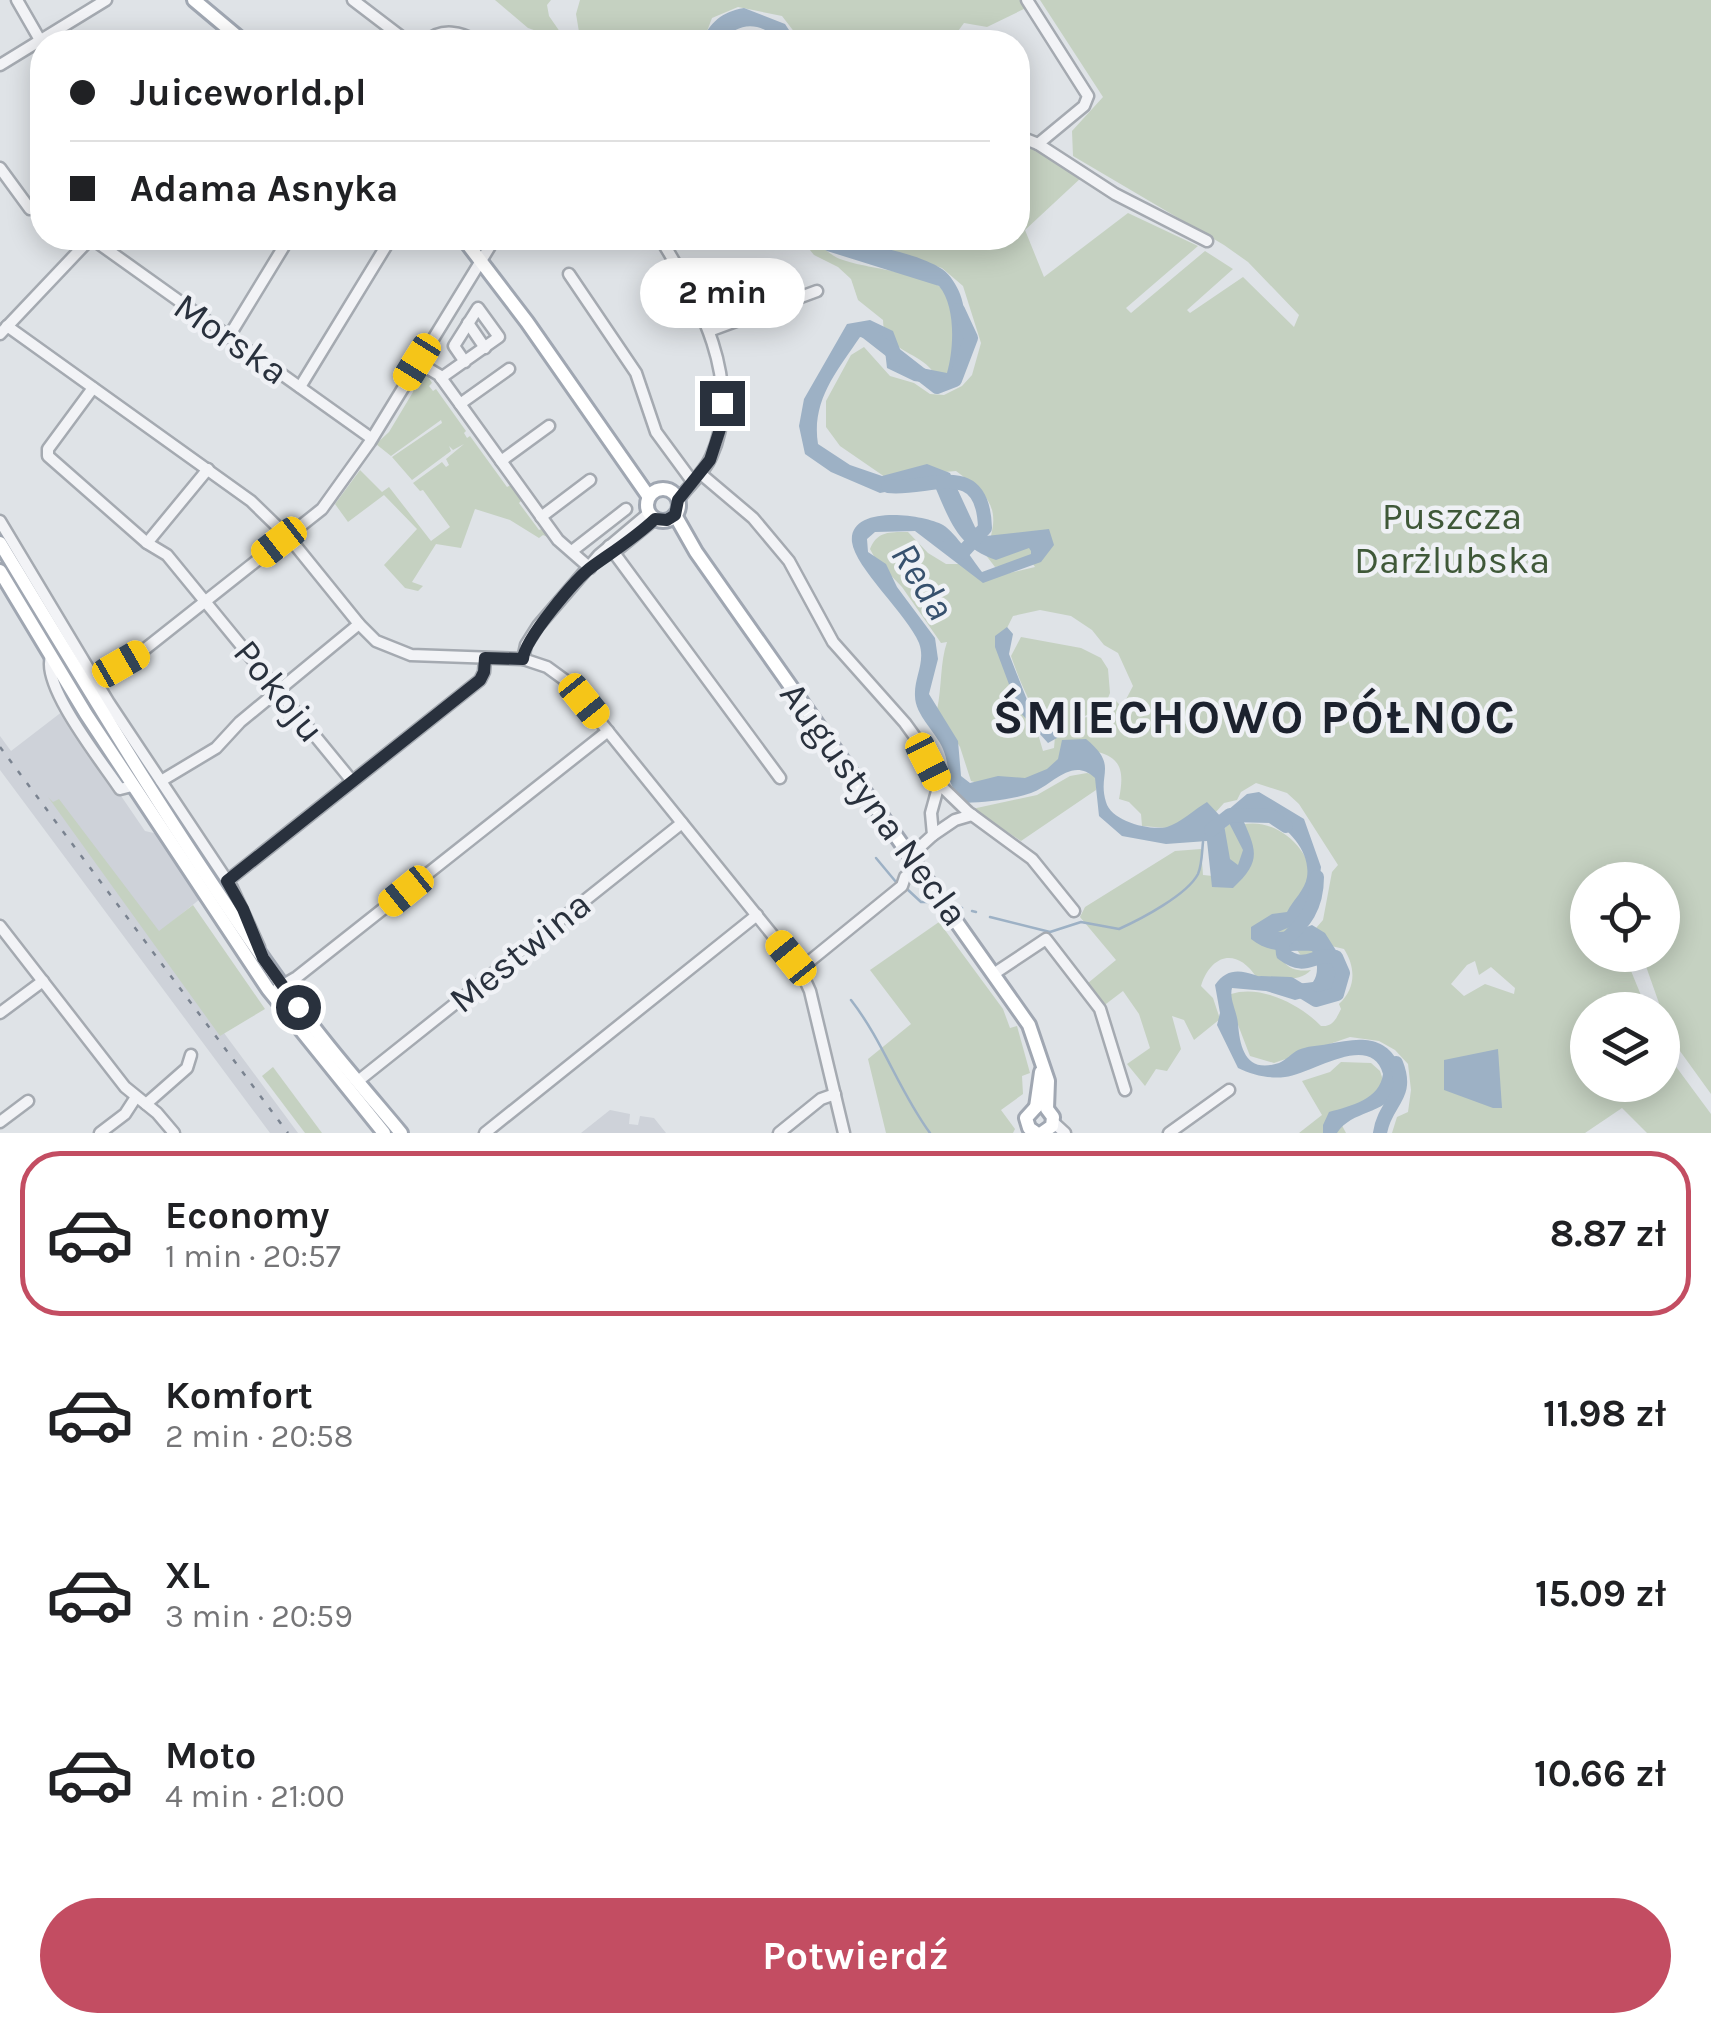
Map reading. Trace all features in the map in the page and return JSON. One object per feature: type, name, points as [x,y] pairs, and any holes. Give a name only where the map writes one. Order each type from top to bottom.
[{"type":"main road","points":[[195,1],[230,30]]},
{"type":"main road","points":[[470,250],[625,462],[664,495]]},
{"type":"main road","points":[[662,517],[664,495]]},
{"type":"main road","points":[[662,517],[664,495]]},
{"type":"main road","name":"Augustyna Necla","points":[[662,517],[696,552],[1029,1025],[1042,1060],[1041,1125]]},
{"type":"main road","points":[[0,543],[99,708],[263,958],[401,1133]]},
{"type":"main road","points":[[0,570],[132,786],[268,989],[384,1133]]},
{"type":"street","points":[[16,0],[34,30]]},
{"type":"street","points":[[56,30],[106,0]]},
{"type":"street","points":[[353,0],[392,30]]},
{"type":"street","points":[[1028,0],[1088,96],[1084,106],[1038,144]]},
{"type":"street","points":[[0,65],[30,46]]},
{"type":"street","points":[[1030,141],[1115,194],[1207,241]]},
{"type":"street","points":[[0,168],[30,209]]},
{"type":"street","points":[[80,250],[3,330],[93,388],[250,500],[288,536],[376,641],[403,654],[523,659],[560,674],[800,969],[810,991],[844,1133]]},
{"type":"street","name":"Morska","points":[[107,250],[371,438]]},
{"type":"street","points":[[228,338],[282,250]]},
{"type":"street","points":[[300,387],[384,250]]},
{"type":"street","points":[[94,679],[140,653],[328,502],[488,250]]},
{"type":"street","points":[[664,495],[696,478],[717,443],[722,414],[720,380],[709,331],[667,250]]},
{"type":"street","points":[[569,274],[636,372],[656,432],[696,478],[753,518],[788,561],[834,642],[905,723],[939,784],[972,815],[1032,859],[1074,911]]},
{"type":"street","points":[[709,331],[817,291]]},
{"type":"street","points":[[441,378],[465,362],[486,348],[500,337],[478,308],[454,346],[465,362]]},
{"type":"street","points":[[468,324],[486,348]]},
{"type":"street","points":[[417,362],[441,378],[558,540],[590,568]]},
{"type":"street","points":[[460,404],[510,369]]},
{"type":"street","name":"Pokoju","points":[[93,388],[48,450],[48,456],[146,543],[167,554],[352,782]]},
{"type":"street","points":[[501,461],[550,426]]},
{"type":"street","points":[[146,543],[208,469]]},
{"type":"street","points":[[541,517],[590,480]]},
{"type":"street","points":[[572,551],[626,509]]},
{"type":"street","points":[[523,659],[526,645],[538,626],[590,568],[611,549],[662,517]]},
{"type":"street","points":[[0,521],[94,679],[227,881],[263,958]]},
{"type":"street","points":[[611,549],[780,778]]},
{"type":"street","points":[[160,782],[209,754],[240,722],[358,624]]},
{"type":"street","points":[[227,881],[480,680],[485,658]]},
{"type":"street","points":[[268,989],[284,988],[608,731]]},
{"type":"street","points":[[934,835],[931,812],[939,784]]},
{"type":"street","points":[[800,969],[902,886],[904,876],[934,835],[955,820],[972,815]]},
{"type":"street","name":"Mestwina","points":[[358,1081],[682,822]]},
{"type":"street","points":[[484,1133],[757,915]]},
{"type":"street","points":[[0,926],[125,1087],[174,1133]]},
{"type":"street","points":[[995,973],[1046,938],[1100,1010],[1125,1090]]},
{"type":"street","points":[[0,1014],[42,981]]},
{"type":"street","points":[[100,1133],[187,1068],[192,1055]]},
{"type":"street","points":[[1170,1133],[1229,1090]]},
{"type":"street","points":[[779,1133],[834,1094]]},
{"type":"street","points":[[0,1122],[28,1101]]},
{"type":"street","points":[[1041,1125],[1065,1133]]},
{"type":"shaded area","points":[[63,711],[145,831],[158,834],[200,899],[153,937],[298,1133],[270,1133],[0,770],[0,736],[11,751]]},
{"type":"shaded area","points":[[610,1110],[630,1114],[629,1124],[638,1125],[640,1116],[654,1118],[666,1133],[581,1133]]},
{"type":"green space","points":[[495,0],[551,0],[547,5],[549,16],[559,30],[528,28]]},
{"type":"green space","points":[[580,0],[1024,0],[1028,7],[987,27],[964,23],[959,30],[793,30],[782,16],[738,7],[712,18],[708,30],[579,30],[576,14]]},
{"type":"green space","name":"Puszcza Darżlubska","points":[[1040,0],[1711,0],[1711,1094],[1680,1051],[1680,992],[1655,992],[1648,972],[1680,972],[1680,862],[1570,862],[1570,972],[1631,972],[1640,992],[1570,992],[1570,1102],[1680,1102],[1680,1072],[1711,1114],[1711,1133],[1647,1133],[1622,1108],[1585,1133],[1392,1133],[1397,1117],[1408,1112],[1411,1090],[1408,1064],[1395,1050],[1379,1041],[1350,1037],[1274,1063],[1250,1056],[1230,1004],[1231,994],[1267,994],[1292,1004],[1325,1026],[1336,1019],[1339,1004],[1351,985],[1351,963],[1344,949],[1323,944],[1309,957],[1302,957],[1297,950],[1323,920],[1332,872],[1338,865],[1299,804],[1287,793],[1256,783],[1192,830],[1142,826],[1141,814],[1129,802],[1119,799],[1118,764],[1098,752],[1018,781],[971,781],[960,747],[937,710],[947,642],[941,643],[870,549],[880,536],[908,532],[928,553],[946,564],[964,564],[983,579],[1035,567],[1031,561],[995,567],[985,554],[993,526],[991,506],[979,489],[956,471],[885,477],[840,446],[826,427],[826,401],[851,355],[864,347],[890,376],[914,383],[930,394],[944,395],[962,386],[972,375],[981,343],[963,286],[942,268],[887,250],[1030,250],[1030,242],[1044,277],[1128,213],[1198,246],[1126,308],[1131,313],[1205,251],[1233,269],[1187,310],[1190,313],[1243,277],[1294,327],[1299,315],[1248,262],[1224,245],[1073,156],[1072,131],[1103,97]],"holes":[[[1040,610],[1071,616],[1092,630],[1104,645],[1118,653],[1133,686],[1122,707],[1116,701],[1099,715],[1082,718],[1106,703],[1110,693],[1108,669],[1101,658],[1081,648],[1021,637],[1011,656],[1029,700],[1055,737],[1054,748],[1043,751],[1038,734],[1020,705],[1002,638],[1013,616]],[[1475,961],[1479,975],[1491,967],[1515,988],[1514,994],[1485,984],[1464,996],[1451,984]]]},
{"type":"green space","name":"Puszcza Darżlubska","points":[[1030,148],[1082,177],[1030,225]]},
{"type":"green space","points":[[810,250],[826,250],[840,259],[903,273],[946,291],[955,301],[952,371],[939,376],[891,341],[883,320],[858,300],[851,279]]},
{"type":"green space","points":[[425,371],[433,375],[429,386],[433,391],[436,389],[467,438],[470,436],[507,487],[513,484],[523,499],[519,503],[539,530],[544,528],[552,539],[543,535],[539,538],[510,520],[475,509],[461,548],[436,544],[412,582],[423,586],[418,591],[405,588],[384,565],[417,529],[384,495],[348,522],[335,504],[360,470],[382,492],[389,487],[431,541],[450,527],[423,490],[413,483],[442,462],[446,467],[449,465],[446,459],[464,444],[453,450],[449,446],[451,451],[412,480],[392,457],[441,420],[391,456],[376,444],[389,432],[413,392],[412,383],[418,374]]},
{"type":"green space","points":[[1070,776],[1097,776],[1096,790],[1021,841],[972,809],[1037,795]]},
{"type":"green space","points":[[48,797],[53,802],[59,799],[159,931],[193,905],[265,1009],[220,1036]]},
{"type":"green space","points":[[1233,820],[1241,825],[1271,827],[1296,844],[1305,857],[1313,886],[1309,908],[1276,943],[1287,965],[1311,970],[1293,978],[1257,978],[1233,958],[1218,961],[1201,986],[1213,998],[1220,1019],[1194,1040],[1184,1020],[1172,1016],[1181,1049],[1167,1071],[1156,1069],[1145,1086],[1127,1064],[1150,1048],[1139,1014],[1123,991],[1102,1007],[1088,983],[1116,960],[1080,917],[1085,907],[1175,851],[1201,849],[1203,875],[1213,876],[1209,844]]},
{"type":"green space","points":[[939,922],[1003,1009],[1010,1028],[1017,1026],[1030,1073],[1022,1076],[1023,1094],[1001,1110],[1015,1129],[1013,1133],[886,1133],[868,1059],[911,1024],[870,970]]},
{"type":"green space","points":[[1341,1062],[1371,1063],[1380,1071],[1384,1083],[1380,1093],[1338,1118],[1346,1133],[1299,1133],[1322,1115],[1302,1081],[1330,1072]]},
{"type":"green space","points":[[273,1067],[322,1133],[305,1133],[262,1076]]},
{"type":"water","points":[[744,8],[785,24],[789,30],[751,26],[708,30],[729,12]]},
{"type":"water","points":[[891,250],[945,271],[963,303],[964,372],[949,386],[914,381],[887,368],[884,342],[860,337],[822,400],[818,444],[850,465],[882,476],[927,464],[950,473],[975,527],[986,536],[1049,529],[1054,545],[1041,562],[983,583],[915,531],[875,532],[867,539],[868,552],[886,564],[897,587],[935,638],[938,659],[929,694],[958,741],[961,776],[970,783],[998,776],[1025,778],[1047,769],[1058,759],[1062,740],[1086,739],[1102,756],[1106,802],[1115,814],[1141,826],[1167,827],[1207,802],[1223,819],[1230,859],[1238,865],[1243,850],[1227,819],[1228,810],[1247,794],[1259,792],[1304,819],[1321,867],[1318,891],[1297,924],[1278,932],[1312,925],[1325,933],[1337,952],[1337,982],[1333,990],[1295,1000],[1266,991],[1232,988],[1243,1050],[1252,1062],[1268,1065],[1305,1048],[1357,1040],[1383,1045],[1391,1051],[1401,1071],[1398,1090],[1385,1104],[1351,1120],[1337,1133],[1323,1133],[1329,1112],[1363,1100],[1376,1090],[1383,1074],[1376,1062],[1354,1055],[1285,1077],[1261,1076],[1238,1068],[1217,1025],[1220,1013],[1215,985],[1228,974],[1249,973],[1292,984],[1313,982],[1316,975],[1317,962],[1312,951],[1273,950],[1251,939],[1251,927],[1272,914],[1287,912],[1307,877],[1304,854],[1279,825],[1247,810],[1241,815],[1253,846],[1253,862],[1233,888],[1212,887],[1207,841],[1166,844],[1122,836],[1099,816],[1095,778],[1087,772],[1070,771],[1031,793],[999,800],[966,803],[954,789],[943,749],[916,703],[919,643],[855,553],[854,530],[862,522],[888,515],[933,521],[953,534],[982,572],[1031,551],[1029,548],[996,560],[983,555],[958,533],[936,489],[915,486],[880,493],[831,472],[805,454],[799,426],[804,399],[847,324],[870,320],[893,331],[906,365],[947,373],[951,352],[951,316],[939,286],[827,251]]},
{"type":"water","points":[[1007,627],[1013,634],[1009,654],[1031,710],[1041,722],[1060,732],[1048,743],[1019,711],[995,647],[995,636]]},
{"type":"water","points":[[1498,1049],[1502,1108],[1444,1090],[1444,1060]]},
{"type":"waterway","name":"Reda","points":[[864,330],[937,387],[955,380],[971,338],[958,310]]},
{"type":"waterway","name":"Reda","points":[[888,486],[951,482],[964,484],[975,492],[985,528],[963,552],[949,545]]},
{"type":"waterway","name":"Reda","points":[[1211,830],[1230,815],[1271,816],[1286,826]]},
{"type":"waterway","points":[[990,917],[1050,932],[1081,922],[1119,929],[1163,906],[1192,882],[1199,870],[1203,842]]},
{"type":"waterway","points":[[876,858],[896,882]]},
{"type":"waterway","name":"Reda","points":[[1261,983],[1290,984],[1316,1000],[1337,994],[1343,973],[1336,957],[1304,962],[1283,954],[1282,943],[1312,906],[1317,877]]},
{"type":"waterway","points":[[907,889],[921,902],[927,902]]},
{"type":"waterway","points":[[972,911],[976,912]]},
{"type":"waterway","points":[[851,1000],[930,1133]]},
{"type":"waterway","name":"Reda","points":[[1380,1133],[1400,1084],[1396,1063]]},
{"type":"railway","points":[[0,747],[288,1133]]},
{"type":"district","name":"ŚMIECHOWO PÓŁNOC","points":[[1255,717]]},
{"type":"route","points":[[298,1007],[263,958],[227,881],[480,680],[485,658],[523,659],[526,645],[538,626],[590,568],[655,519],[672,518],[678,510],[678,500],[710,460],[721,426],[722,403]]}]
